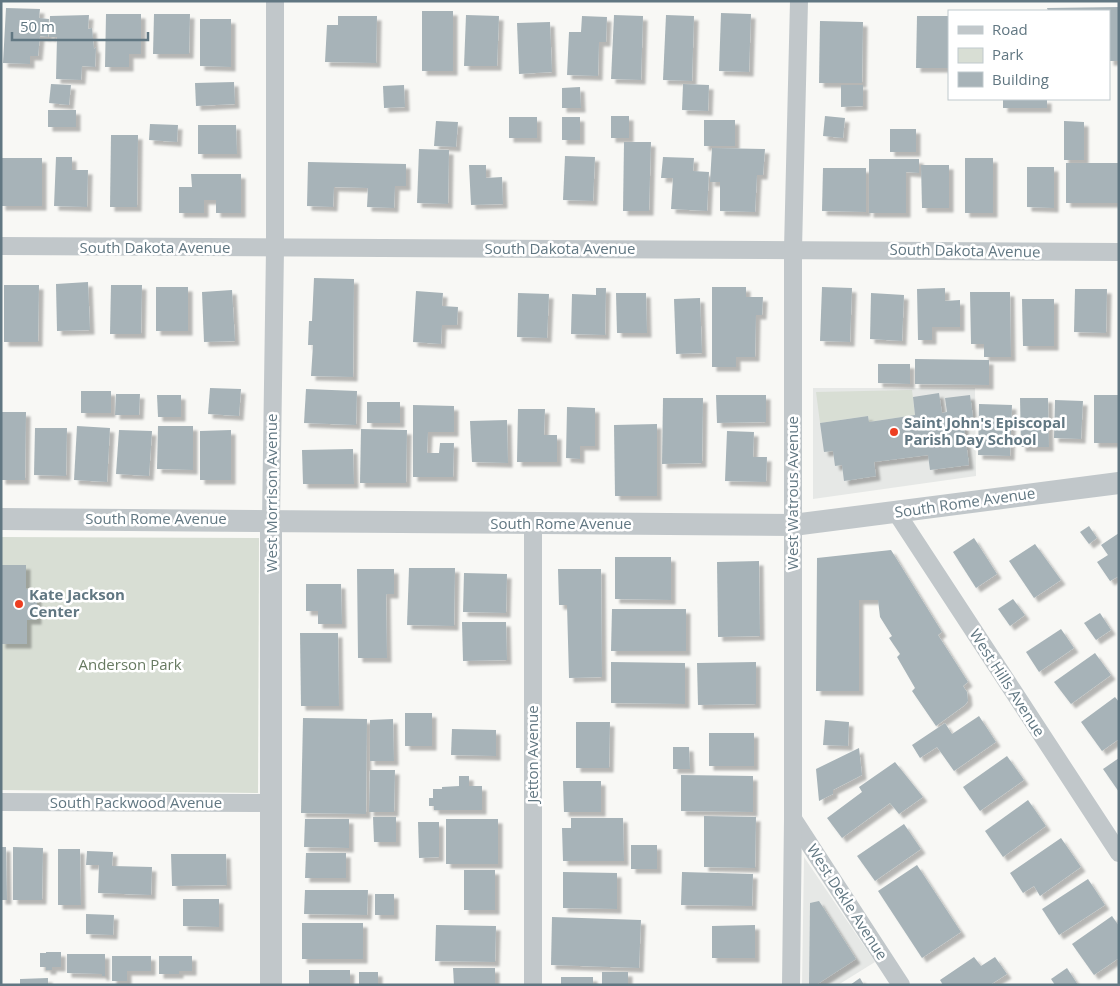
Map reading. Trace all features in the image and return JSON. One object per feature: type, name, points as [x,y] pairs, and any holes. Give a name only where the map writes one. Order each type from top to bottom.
[{"type":"street","name":"West Morrison Avenue","points":[[270,985],[275,1]]},
{"type":"street","name":"West Watrous Avenue","points":[[791,985],[793,820],[793,249],[799,1]]},
{"type":"street","name":"South Dakota Avenue","points":[[1,246],[275,249],[793,249],[1119,252]]},
{"type":"street","name":"South Rome Avenue","points":[[1,519],[793,525],[1119,483]]},
{"type":"street","name":"West Hills Avenue","points":[[896,512],[1119,853]]},
{"type":"street","name":"Jetton Avenue","points":[[533,524],[533,985]]},
{"type":"street","name":"South Packwood Avenue","points":[[1,802],[270,803]]},
{"type":"street","name":"West Dekle Avenue","points":[[793,820],[901,985]]},
{"type":"shaded area","name":"Saint John's Episcopal Parish Day School","points":[[813,388],[975,388],[976,476],[813,499]]},
{"type":"shaded area","points":[[804,857],[875,962],[838,985],[802,985]]},
{"type":"green space","points":[[912,390],[915,415],[869,422],[868,416],[820,423],[816,392]]},
{"type":"green space","name":"Anderson Park","points":[[1,537],[259,538],[258,793],[1,790]]},
{"type":"building","points":[[1119,7],[1119,61],[1110,61],[1110,10],[1048,10],[1047,8]]},
{"type":"building","points":[[6,8],[40,9],[39,18],[49,19],[48,37],[40,36],[38,56],[30,56],[30,64],[3,63]]},
{"type":"building","points":[[422,11],[453,11],[453,71],[422,71]]},
{"type":"building","points":[[721,13],[751,14],[749,72],[719,71]]},
{"type":"building","points":[[106,14],[141,14],[141,54],[129,54],[129,67],[105,67]]},
{"type":"building","points":[[154,14],[190,14],[189,54],[153,54]]},
{"type":"building","points":[[89,15],[88,29],[92,28],[94,49],[96,47],[95,67],[82,66],[81,80],[56,79],[57,37],[49,37],[50,16]]},
{"type":"building","points":[[466,15],[499,16],[497,66],[464,66]]},
{"type":"building","points":[[614,15],[643,16],[641,80],[611,79]]},
{"type":"building","points":[[666,15],[694,16],[692,81],[663,80]]},
{"type":"building","points":[[338,16],[377,16],[376,63],[325,62],[327,25],[338,25]]},
{"type":"building","points":[[582,16],[607,17],[606,42],[599,42],[598,76],[567,75],[569,32],[581,32]]},
{"type":"building","points":[[917,16],[948,16],[948,68],[916,68]]},
{"type":"building","points":[[200,19],[231,19],[231,67],[200,66]]},
{"type":"building","points":[[820,21],[863,22],[862,83],[819,83]]},
{"type":"building","points":[[550,22],[552,72],[519,74],[517,23]]},
{"type":"building","points":[[234,82],[235,104],[196,106],[195,83]]},
{"type":"building","points":[[51,84],[71,85],[69,105],[49,103]]},
{"type":"building","points":[[683,84],[709,85],[708,111],[682,110]]},
{"type":"building","points":[[404,85],[405,107],[384,108],[383,86]]},
{"type":"building","points":[[841,85],[863,85],[863,106],[841,107]]},
{"type":"building","points":[[580,87],[581,108],[562,108],[562,88]]},
{"type":"building","points":[[1003,100],[1047,100],[1047,108],[1003,108]]},
{"type":"building","points":[[48,110],[76,110],[76,127],[48,127]]},
{"type":"building","points":[[611,116],[629,116],[629,138],[611,138]]},
{"type":"building","points":[[825,116],[845,118],[843,138],[823,136]]},
{"type":"building","points":[[509,117],[537,117],[537,138],[509,138]]},
{"type":"building","points":[[562,117],[580,117],[580,140],[562,140]]},
{"type":"building","points":[[704,120],[735,120],[735,146],[704,146]]},
{"type":"building","points":[[436,121],[458,122],[456,147],[434,146]]},
{"type":"building","points":[[1064,121],[1084,122],[1084,160],[1064,160]]},
{"type":"building","points":[[150,124],[178,125],[177,142],[149,140]]},
{"type":"building","points":[[198,125],[236,125],[237,154],[198,154]]},
{"type":"building","points":[[890,129],[916,129],[916,152],[890,152]]},
{"type":"building","points":[[111,135],[138,135],[137,207],[110,207]]},
{"type":"building","points":[[624,142],[651,142],[649,211],[623,211]]},
{"type":"building","points":[[712,148],[765,149],[763,175],[757,175],[755,212],[720,211],[720,182],[710,182]]},
{"type":"building","points":[[419,149],[449,150],[448,204],[417,203]]},
{"type":"building","points":[[565,156],[595,157],[593,201],[563,200]]},
{"type":"building","points":[[56,157],[72,157],[72,170],[88,170],[87,207],[54,206]]},
{"type":"building","points":[[663,157],[694,158],[693,171],[709,172],[707,211],[671,209],[673,178],[661,178]]},
{"type":"building","points":[[1,158],[42,158],[42,206],[1,206]]},
{"type":"building","points":[[965,158],[993,158],[993,213],[965,213]]},
{"type":"building","points":[[869,159],[919,159],[919,173],[906,172],[906,213],[869,213]]},
{"type":"building","points":[[308,162],[406,164],[406,186],[395,186],[394,208],[367,207],[368,188],[334,187],[333,207],[307,206]]},
{"type":"building","points":[[1066,163],[1119,163],[1119,203],[1066,203]]},
{"type":"building","points":[[469,165],[486,165],[486,178],[502,177],[503,204],[471,205]]},
{"type":"building","points":[[921,165],[949,165],[949,208],[922,208]]},
{"type":"building","points":[[1027,167],[1054,167],[1054,208],[1027,207]]},
{"type":"building","points":[[823,168],[866,168],[866,212],[822,211]]},
{"type":"building","points":[[191,174],[241,174],[241,213],[216,213],[216,200],[204,200],[204,213],[179,213],[179,187],[192,187]]},
{"type":"building","points":[[314,278],[354,279],[353,377],[311,376],[313,345],[308,345],[309,321],[312,321]]},
{"type":"building","points":[[88,282],[90,330],[57,331],[56,284]]},
{"type":"building","points":[[4,285],[39,285],[38,342],[4,342]]},
{"type":"building","points":[[111,285],[142,285],[141,334],[110,334]]},
{"type":"building","points":[[156,287],[188,287],[188,331],[156,331]]},
{"type":"building","points":[[712,287],[746,287],[746,297],[763,297],[762,315],[756,315],[755,357],[736,357],[736,367],[712,367]]},
{"type":"building","points":[[822,287],[852,288],[850,342],[820,341]]},
{"type":"building","points":[[596,288],[606,288],[605,335],[571,334],[572,294],[596,295]]},
{"type":"building","points":[[945,288],[945,301],[960,300],[960,327],[932,327],[932,340],[918,340],[917,289]]},
{"type":"building","points":[[1075,289],[1107,289],[1106,333],[1074,332]]},
{"type":"building","points":[[232,290],[235,341],[204,342],[202,292]]},
{"type":"building","points":[[416,291],[443,293],[442,306],[458,307],[457,325],[442,325],[441,344],[413,342]]},
{"type":"building","points":[[970,292],[1010,292],[1011,357],[984,357],[984,344],[971,344]]},
{"type":"building","points":[[518,293],[549,294],[547,338],[517,337]]},
{"type":"building","points":[[616,293],[646,293],[647,333],[617,333]]},
{"type":"building","points":[[871,293],[904,295],[902,341],[870,339]]},
{"type":"building","points":[[700,298],[702,353],[676,354],[674,299]]},
{"type":"building","points":[[1022,299],[1054,299],[1054,346],[1023,346]]},
{"type":"building","points":[[915,359],[989,360],[989,385],[915,384]]},
{"type":"building","points":[[878,364],[910,364],[910,384],[878,383]]},
{"type":"building","points":[[210,388],[241,389],[239,416],[208,414]]},
{"type":"building","points":[[306,389],[357,391],[356,425],[304,423]]},
{"type":"building","points":[[81,391],[111,391],[111,413],[81,413]]},
{"type":"building","points":[[939,393],[942,413],[947,412],[945,398],[970,395],[973,417],[963,419],[969,465],[930,470],[928,455],[874,462],[876,476],[844,481],[842,465],[835,466],[833,451],[824,452],[820,423],[868,416],[869,422],[915,415],[913,397]]},
{"type":"building","points":[[116,394],[140,394],[139,415],[115,415]]},
{"type":"building","points":[[157,395],[181,395],[181,417],[158,417]]},
{"type":"building","points":[[716,395],[766,395],[766,422],[717,423]]},
{"type":"building","points":[[1094,395],[1119,395],[1119,443],[1094,443]]},
{"type":"building","points":[[663,398],[703,398],[702,463],[662,464]]},
{"type":"building","points":[[1020,398],[1048,398],[1049,447],[1021,447]]},
{"type":"building","points":[[1055,400],[1083,401],[1081,439],[1054,438]]},
{"type":"building","points":[[367,402],[400,402],[400,423],[367,423]]},
{"type":"building","points":[[979,404],[1012,405],[1010,456],[978,455]]},
{"type":"building","points":[[413,405],[454,406],[454,432],[428,432],[427,453],[439,453],[440,443],[454,443],[453,477],[413,477]]},
{"type":"building","points":[[567,407],[595,408],[595,446],[580,446],[580,459],[566,458]]},
{"type":"building","points":[[518,409],[545,409],[544,435],[557,435],[557,462],[517,462]]},
{"type":"building","points":[[1,412],[26,412],[25,480],[1,480]]},
{"type":"building","points":[[507,420],[508,463],[472,462],[470,421]]},
{"type":"building","points":[[657,424],[657,496],[615,496],[614,425]]},
{"type":"building","points":[[77,426],[110,428],[107,482],[74,480]]},
{"type":"building","points":[[158,426],[193,426],[193,470],[157,469]]},
{"type":"building","points":[[35,428],[67,428],[66,476],[34,475]]},
{"type":"building","points":[[361,429],[407,430],[406,483],[360,483]]},
{"type":"building","points":[[119,430],[152,431],[149,476],[116,474]]},
{"type":"building","points":[[231,430],[231,480],[200,480],[200,431]]},
{"type":"building","points":[[727,431],[754,432],[753,457],[767,457],[766,482],[725,481]]},
{"type":"building","points":[[353,449],[354,484],[303,484],[302,450]]},
{"type":"building","points":[[1089,526],[1097,538],[1089,544],[1080,532]]},
{"type":"building","points":[[1119,533],[1119,576],[1110,581],[1097,562],[1108,555],[1101,545]]},
{"type":"building","points":[[974,538],[997,574],[976,588],[953,552]]},
{"type":"building","points":[[1035,544],[1061,580],[1034,598],[1009,561]]},
{"type":"building","points":[[891,550],[942,632],[938,635],[968,682],[963,686],[967,692],[968,701],[936,726],[912,691],[915,688],[897,657],[900,654],[889,638],[892,636],[880,617],[878,600],[859,600],[859,691],[816,691],[817,558]]},
{"type":"building","points":[[615,557],[671,557],[671,600],[615,599]]},
{"type":"building","points":[[759,561],[760,636],[718,637],[717,562]]},
{"type":"building","name":"Kate Jackson Center","points":[[1,565],[26,565],[26,589],[37,588],[37,620],[27,620],[27,644],[1,644]]},
{"type":"building","points":[[409,568],[455,568],[454,626],[407,625]]},
{"type":"building","points":[[357,569],[394,569],[394,594],[386,594],[387,658],[358,658]]},
{"type":"building","points":[[558,569],[601,569],[602,677],[569,678],[567,605],[559,605]]},
{"type":"building","points":[[464,573],[507,574],[506,613],[463,612]]},
{"type":"building","points":[[306,584],[341,584],[342,624],[318,624],[318,611],[306,611]]},
{"type":"building","points":[[1013,599],[1025,615],[1010,626],[998,609]]},
{"type":"building","points":[[612,609],[686,609],[686,651],[611,651]]},
{"type":"building","points":[[1100,613],[1111,630],[1096,640],[1084,623]]},
{"type":"building","points":[[462,622],[506,622],[507,660],[463,661]]},
{"type":"building","points":[[1061,629],[1074,648],[1039,672],[1026,652]]},
{"type":"building","points":[[300,633],[338,633],[339,706],[301,706]]},
{"type":"building","points":[[1095,653],[1111,675],[1071,704],[1054,682]]},
{"type":"building","points":[[611,662],[685,663],[685,704],[611,703]]},
{"type":"building","points":[[756,662],[756,704],[698,705],[697,663]]},
{"type":"building","points":[[1115,697],[1119,702],[1119,739],[1102,751],[1081,722]]},
{"type":"building","points":[[405,713],[432,713],[432,746],[405,746]]},
{"type":"building","points":[[979,716],[996,742],[954,771],[937,747],[920,758],[912,745],[945,723],[952,734]]},
{"type":"building","points":[[303,718],[367,719],[366,814],[301,813]]},
{"type":"building","points":[[393,719],[394,761],[370,761],[370,720]]},
{"type":"building","points":[[825,720],[849,722],[848,746],[823,745]]},
{"type":"building","points":[[576,722],[610,722],[609,768],[576,768]]},
{"type":"building","points":[[452,729],[496,730],[496,756],[451,755]]},
{"type":"building","points":[[709,733],[754,733],[754,766],[709,766]]},
{"type":"building","points":[[673,747],[689,747],[690,769],[673,769]]},
{"type":"building","points":[[859,748],[862,775],[833,790],[833,794],[819,801],[816,769]]},
{"type":"building","points":[[1007,756],[1024,780],[980,811],[963,787]]},
{"type":"building","points":[[1119,758],[1119,792],[1103,769]]},
{"type":"building","points":[[895,762],[923,797],[899,814],[890,803],[842,838],[827,818],[862,792],[859,787]]},
{"type":"building","points":[[370,770],[395,770],[394,812],[369,812]]},
{"type":"building","points":[[681,775],[753,776],[753,812],[681,811]]},
{"type":"building","points":[[459,776],[469,776],[469,786],[482,786],[482,810],[434,810],[434,806],[429,806],[429,798],[433,798],[433,789],[459,786]]},
{"type":"building","points":[[563,781],[601,781],[601,812],[564,812]]},
{"type":"building","points":[[1028,800],[1046,826],[1003,857],[985,831]]},
{"type":"building","points":[[704,816],[756,817],[755,868],[704,867]]},
{"type":"building","points":[[373,817],[396,817],[396,842],[374,842]]},
{"type":"building","points":[[571,818],[623,818],[624,861],[563,861],[562,828],[571,828]]},
{"type":"building","points":[[305,819],[349,819],[349,848],[304,847]]},
{"type":"building","points":[[446,819],[498,819],[498,864],[446,864]]},
{"type":"building","points":[[418,822],[439,822],[439,857],[419,858]]},
{"type":"building","points":[[904,824],[921,849],[875,881],[857,856]]},
{"type":"building","points":[[1061,838],[1081,867],[1040,896],[1034,886],[1023,893],[1010,873]]},
{"type":"building","points":[[631,845],[657,845],[657,869],[631,869]]},
{"type":"building","points":[[1,847],[6,847],[7,900],[1,900]]},
{"type":"building","points":[[13,847],[43,848],[42,900],[13,900]]},
{"type":"building","points":[[58,849],[80,849],[81,905],[58,905]]},
{"type":"building","points":[[87,851],[113,852],[112,866],[152,867],[151,895],[98,893],[99,865],[86,865]]},
{"type":"building","points":[[306,853],[346,853],[346,878],[305,878]]},
{"type":"building","points":[[171,854],[226,854],[227,885],[172,886]]},
{"type":"building","points":[[917,865],[961,932],[922,958],[878,891]]},
{"type":"building","points":[[464,870],[495,870],[495,910],[464,910]]},
{"type":"building","points":[[563,872],[617,873],[617,909],[563,908]]},
{"type":"building","points":[[682,872],[753,874],[752,906],[681,905]]},
{"type":"building","points":[[1088,879],[1105,905],[1059,935],[1042,909]]},
{"type":"building","points":[[305,890],[368,890],[367,915],[304,914]]},
{"type":"building","points":[[375,894],[394,894],[394,915],[375,915]]},
{"type":"building","points":[[183,899],[219,899],[219,927],[183,926]]},
{"type":"building","points":[[819,901],[856,959],[816,985],[809,985],[810,903]]},
{"type":"building","points":[[86,914],[114,915],[113,935],[86,934]]},
{"type":"building","points":[[1112,916],[1119,926],[1119,958],[1094,975],[1072,944]]},
{"type":"building","points":[[552,917],[641,920],[639,968],[551,965]]},
{"type":"building","points":[[302,923],[363,923],[363,959],[302,959]]},
{"type":"building","points":[[436,925],[496,926],[495,962],[435,961]]},
{"type":"building","points":[[755,925],[755,958],[712,958],[712,926]]},
{"type":"building","points":[[61,952],[61,967],[52,967],[52,970],[46,970],[46,967],[40,967],[40,953]]},
{"type":"building","points":[[67,954],[105,954],[105,976],[102,976],[102,974],[67,973]]},
{"type":"building","points":[[112,956],[151,956],[151,971],[127,971],[127,981],[112,981]]},
{"type":"building","points":[[159,956],[192,956],[192,971],[179,971],[179,974],[159,974]]},
{"type":"building","points":[[974,957],[981,966],[995,957],[1007,974],[990,985],[943,985],[940,980]]},
{"type":"building","points":[[453,968],[495,968],[495,985],[454,985]]},
{"type":"building","points":[[1067,968],[1078,985],[1055,985],[1051,979]]},
{"type":"building","points":[[309,970],[350,970],[350,985],[309,985]]},
{"type":"building","points":[[359,972],[378,972],[378,985],[359,985]]},
{"type":"building","points":[[602,972],[628,972],[628,985],[602,985]]},
{"type":"building","points":[[561,977],[593,977],[593,985],[561,985]]},
{"type":"building","points":[[48,978],[48,985],[20,985],[20,979]]},
{"type":"building","points":[[860,978],[864,985],[850,985]]},
{"type":"place","name":"Saint John's Episcopal Parish Day School","points":[[894,432]]},
{"type":"place","name":"Kate Jackson Center","points":[[19,604]]}]
